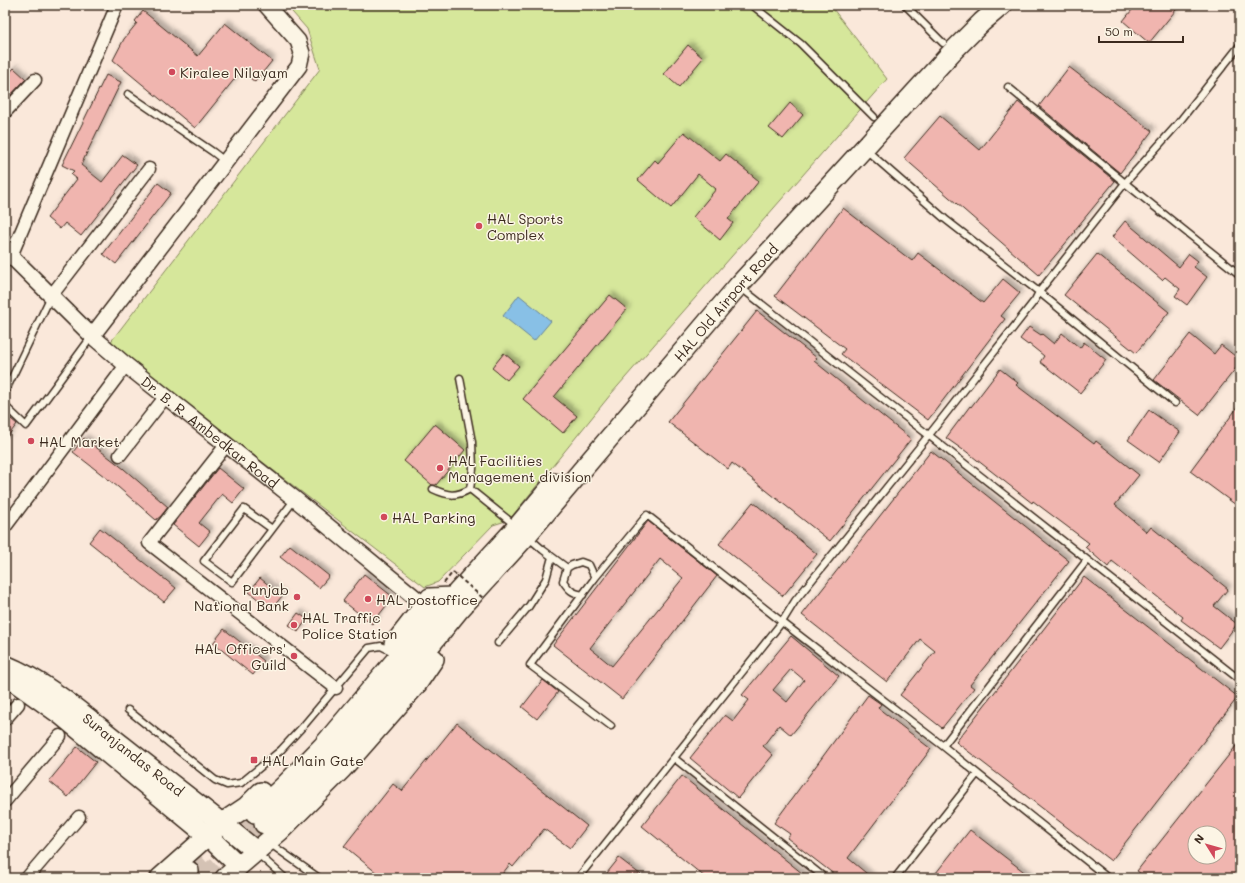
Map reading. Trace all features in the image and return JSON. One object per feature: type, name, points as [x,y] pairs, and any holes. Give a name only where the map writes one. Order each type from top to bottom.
[{"type":"main road","name":"HAL Old Airport Road","points":[[522,531],[729,277],[943,43],[983,5]]},
{"type":"main road","name":"HAL Old Airport Road","points":[[261,832],[284,785],[322,747],[399,656],[451,598],[522,531],[738,286],[951,53],[982,22],[1002,5]]},
{"type":"main road","points":[[160,878],[222,823],[246,807],[303,752],[333,719],[430,598],[451,598],[457,625],[417,684],[342,769],[261,832],[232,872]]},
{"type":"main road","name":"Suranjandas Road","points":[[5,665],[19,670],[69,704],[222,823],[261,832]]},
{"type":"main road","name":"Suranjandas Road","points":[[5,678],[15,682],[61,715],[208,836],[232,872]]},
{"type":"street","points":[[8,252],[117,5]]},
{"type":"street","points":[[92,336],[299,66],[302,52],[298,40],[266,5]]},
{"type":"street","points":[[5,112],[35,80]]},
{"type":"street","points":[[51,296],[149,169]]},
{"type":"street","name":"Dr. B. R. Ambedkar Road","points":[[8,252],[92,336],[126,365],[227,444],[424,605]]},
{"type":"street","points":[[5,527],[126,365]]},
{"type":"street","points":[[120,455],[166,396]]},
{"type":"street","points":[[227,444],[149,543],[336,688]]},
{"type":"street","points":[[5,719],[18,704]]},
{"type":"street","points":[[5,801],[60,736]]},
{"type":"street","points":[[27,878],[79,817]]},
{"type":"lane","points":[[752,5],[801,44],[874,117]]},
{"type":"lane","points":[[905,5],[943,43]]},
{"type":"lane","points":[[578,878],[782,622],[795,601],[929,435],[1035,300],[1039,292],[1125,184],[1176,126],[1240,45]]},
{"type":"lane","points":[[1008,87],[1125,184],[1240,275]]},
{"type":"lane","points":[[128,94],[226,162]]},
{"type":"lane","points":[[864,148],[945,218],[1175,402]]},
{"type":"lane","points":[[738,286],[1240,680]]},
{"type":"lane","points":[[5,392],[51,296]]},
{"type":"lane","points":[[5,406],[26,426],[92,336]]},
{"type":"lane","points":[[433,490],[446,494],[462,494],[470,489],[473,469],[472,442],[460,378]]},
{"type":"lane","points":[[470,489],[567,568]]},
{"type":"lane","points":[[272,529],[244,509],[204,561],[232,582],[295,499]]},
{"type":"lane","points":[[611,726],[530,665],[584,595],[595,578],[647,515],[782,622],[943,746],[1108,878]]},
{"type":"lane","points":[[498,643],[529,606],[546,579],[552,557]]},
{"type":"lane","points":[[943,746],[1087,560]]},
{"type":"lane","points":[[584,595],[577,594],[569,590],[563,581],[567,568],[581,562],[589,566],[595,578]]},
{"type":"lane","points":[[128,710],[215,780],[227,785],[241,783],[281,750],[369,648],[382,646],[389,650]]},
{"type":"lane","points":[[674,758],[825,878]]},
{"type":"lane","points":[[895,878],[977,774]]},
{"type":"lane","points":[[261,832],[285,878]]},
{"type":"lane","points":[[261,832],[275,847],[319,878]]},
{"type":"path","points":[[451,598],[453,572],[484,599]]},
{"type":"green space","name":"HAL Sports Complex","points":[[286,5],[830,5],[887,79],[611,394],[509,520],[493,525],[438,582],[425,587],[109,344],[320,69],[307,29]]},
{"type":"water","points":[[519,295],[551,321],[534,341],[503,316]]},
{"type":"building","points":[[1136,5],[1180,5],[1149,43],[1123,21]]},
{"type":"building","name":"Kiralee Nilayam","points":[[143,11],[198,56],[225,23],[272,61],[255,82],[241,71],[195,128],[113,60],[124,39],[137,23],[135,21]]},
{"type":"building","points":[[688,45],[703,58],[679,87],[664,74]]},
{"type":"building","points":[[1069,67],[1152,131],[1120,173],[1039,106]]},
{"type":"building","points":[[14,68],[26,79],[5,101],[5,78]]},
{"type":"building","points":[[106,75],[121,82],[81,165],[102,182],[123,155],[137,165],[81,236],[65,223],[60,229],[47,218],[77,179],[71,174],[74,171],[62,165]]},
{"type":"building","points":[[1018,102],[1115,181],[1039,275],[904,158],[940,116],[980,150]]},
{"type":"building","points":[[790,103],[803,115],[783,139],[769,128]]},
{"type":"building","points":[[684,132],[720,161],[726,154],[759,181],[728,219],[733,223],[720,240],[693,217],[716,189],[698,174],[671,208],[638,180],[655,160],[658,163]]},
{"type":"building","points":[[158,183],[171,193],[116,264],[103,254]]},
{"type":"building","points":[[843,208],[912,261],[918,253],[983,303],[1003,279],[1020,293],[1001,316],[1005,319],[928,420],[841,354],[845,349],[775,296]]},
{"type":"building","points":[[1125,221],[1179,267],[1189,254],[1198,261],[1194,267],[1207,277],[1187,305],[1175,296],[1180,289],[1165,277],[1162,280],[1112,237]]},
{"type":"building","points":[[1097,254],[1169,312],[1136,353],[1064,295]]},
{"type":"building","points":[[610,295],[627,309],[554,397],[577,416],[563,433],[523,399]]},
{"type":"building","points":[[757,311],[817,358],[814,361],[911,439],[830,541],[732,463],[728,469],[668,422]]},
{"type":"building","points":[[1029,327],[1041,335],[1042,334],[1054,344],[1062,333],[1080,348],[1084,342],[1106,360],[1080,393],[1040,362],[1044,356],[1020,339]]},
{"type":"building","points":[[1190,334],[1214,354],[1221,345],[1240,360],[1240,363],[1199,415],[1154,380]]},
{"type":"building","points":[[504,353],[519,366],[507,380],[492,368]]},
{"type":"building","points":[[1000,369],[1018,383],[1016,385],[1094,444],[1096,441],[1139,475],[1115,505],[1147,532],[1151,527],[1228,589],[1214,606],[1237,624],[1219,648],[1181,620],[1183,617],[1112,561],[1108,567],[1085,547],[1089,543],[1033,501],[1032,503],[963,449],[946,438]]},
{"type":"building","points":[[1240,404],[1240,508],[1190,471]]},
{"type":"building","points":[[1149,410],[1180,432],[1159,462],[1128,440]]},
{"type":"building","points":[[5,414],[17,424],[5,440]]},
{"type":"building","points":[[435,424],[465,450],[436,485],[432,485],[404,461]]},
{"type":"building","points":[[84,438],[124,469],[168,507],[161,516],[156,520],[118,487],[73,452]]},
{"type":"building","points":[[931,451],[1069,561],[970,685],[974,688],[942,728],[900,695],[935,651],[920,639],[887,682],[802,615]]},
{"type":"building","points":[[218,468],[244,489],[233,503],[222,494],[199,523],[210,532],[199,546],[173,525]]},
{"type":"building","points":[[753,502],[817,554],[783,596],[719,544]]},
{"type":"building","points":[[648,521],[717,576],[622,699],[553,645]],"holes":[[[660,559],[683,578],[612,666],[590,648]]]},
{"type":"building","points":[[100,528],[176,588],[164,602],[89,542]]},
{"type":"building","points":[[290,545],[329,576],[319,588],[280,557]]},
{"type":"building","name":"HAL postoffice","points":[[364,574],[393,597],[372,624],[343,601]]},
{"type":"building","points":[[1084,577],[1238,697],[1111,861],[956,742]]},
{"type":"building","points":[[260,578],[282,596],[271,610],[249,592]]},
{"type":"building","points":[[298,613],[307,619],[298,632],[289,625]]},
{"type":"building","points":[[224,629],[264,661],[253,675],[213,643]]},
{"type":"building","points":[[791,636],[839,676],[791,735],[779,725],[763,746],[773,755],[738,798],[690,758],[725,715],[733,721],[749,700],[742,695]],"holes":[[[791,669],[804,680],[787,702],[773,690]]]},
{"type":"building","points":[[543,680],[558,692],[537,719],[522,707]]},
{"type":"building","points":[[868,695],[881,704],[878,708],[931,749],[848,858],[872,878],[842,878],[836,873],[835,875],[787,838],[790,834],[774,823]]},
{"type":"building","points":[[457,723],[587,826],[570,848],[544,829],[513,867],[510,864],[499,878],[383,878],[344,846],[393,784],[402,791]]},
{"type":"building","points":[[1240,741],[1240,875],[1237,878],[1147,878],[1137,871]]},
{"type":"building","points":[[77,747],[96,762],[68,797],[49,781]]},
{"type":"building","points":[[682,776],[808,878],[706,878],[642,826]]},
{"type":"building","points":[[970,830],[1032,878],[932,878]]},
{"type":"building","points":[[619,858],[645,878],[603,878]]},
{"type":"tunnel","points":[[189,871],[255,813]]},
{"type":"tunnel","points":[[203,878],[264,824]]},
{"type":"place","name":"Kiralee Nilayam","points":[[172,72]]},
{"type":"place","name":"HAL Sports Complex","points":[[479,226]]},
{"type":"place","name":"HAL Market","points":[[31,441]]},
{"type":"place","name":"HAL Facilities Management division","points":[[440,468]]},
{"type":"place","name":"HAL Parking","points":[[384,517]]},
{"type":"place","name":"Punjab National Bank","points":[[297,597]]},
{"type":"place","name":"HAL postoffice","points":[[368,599]]},
{"type":"place","name":"HAL Traffic Police Station","points":[[294,625]]},
{"type":"place","name":"HAL Officers' Guild","points":[[294,656]]},
{"type":"place","name":"HAL Main Gate","points":[[254,760]]}]
